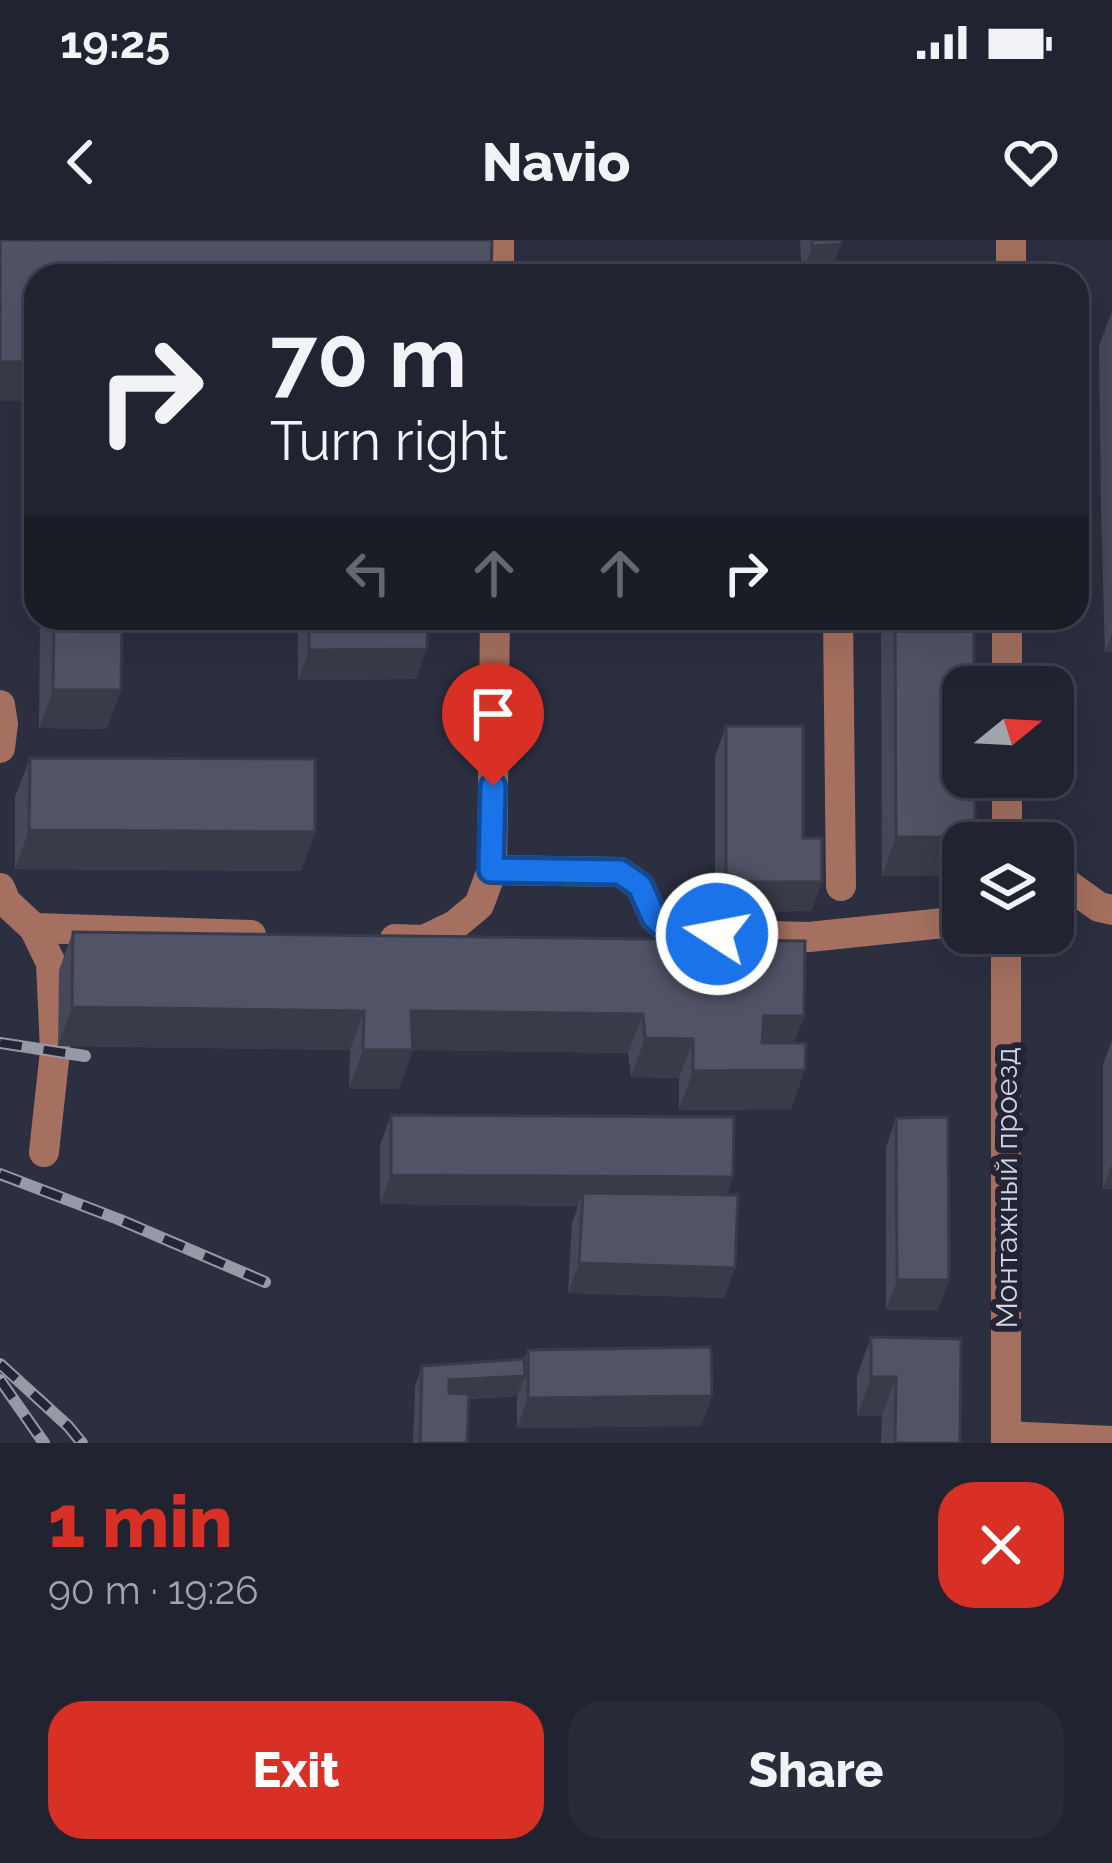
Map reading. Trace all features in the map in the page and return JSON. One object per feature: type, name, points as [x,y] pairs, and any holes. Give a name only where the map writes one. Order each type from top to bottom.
[{"type":"street","points":[[355,938],[424,940],[455,925],[479,905],[491,870],[495,630]]},
{"type":"street","points":[[838,630],[841,886]]},
{"type":"street","points":[[1007,630],[1007,666]]},
{"type":"street","points":[[0,705],[0,748]]},
{"type":"street","points":[[491,870],[620,872],[640,886],[654,917],[671,933],[809,937],[942,923]]},
{"type":"street","points":[[0,888],[6,902],[34,928],[51,964],[56,1051],[44,1152]]},
{"type":"street","points":[[1074,889],[1112,910]]},
{"type":"street","points":[[34,928],[286,936]]},
{"type":"street","name":"Монтажный проезд","points":[[1006,954],[1006,1440]]},
{"type":"street","points":[[1006,1440],[1112,1441]]},
{"type":"building","points":[[0,240],[492,240],[491,264],[24,264],[24,362],[0,362]]},
{"type":"building","points":[[812,240],[841,240],[841,244],[812,246]]},
{"type":"building","points":[[54,630],[122,630],[121,690],[53,690]]},
{"type":"building","points":[[309,630],[427,630],[427,649],[309,650]]},
{"type":"building","points":[[895,630],[974,630],[974,666],[942,666],[942,798],[975,798],[975,822],[942,822],[942,837],[896,837]]},
{"type":"building","points":[[726,726],[803,726],[803,838],[822,838],[822,882],[726,882]]},
{"type":"building","points":[[30,758],[315,759],[315,832],[29,830]]},
{"type":"building","points":[[73,932],[805,941],[804,1016],[764,1016],[762,1043],[806,1043],[805,1070],[693,1071],[693,1039],[645,1038],[643,1014],[411,1011],[413,1050],[363,1050],[364,1011],[72,1007]]},
{"type":"building","points":[[391,1115],[734,1117],[733,1177],[391,1175]]},
{"type":"building","points":[[948,1117],[949,1280],[897,1280],[896,1118]]},
{"type":"building","points":[[583,1193],[738,1195],[735,1268],[579,1263]]},
{"type":"building","points":[[871,1337],[961,1339],[960,1443],[895,1443],[896,1377],[871,1377]]},
{"type":"building","points":[[711,1347],[712,1396],[528,1398],[528,1350]]},
{"type":"building","points":[[524,1359],[525,1376],[449,1380],[449,1393],[469,1394],[467,1443],[420,1443],[422,1366]]},
{"type":"railway","points":[[0,1043],[85,1056]]},
{"type":"railway","points":[[0,1174],[265,1282]]},
{"type":"railway","points":[[0,1364],[82,1443]]},
{"type":"railway","points":[[0,1380],[44,1443]]},
{"type":"route","points":[[493,786],[491,870],[620,872],[640,886],[654,917],[671,933],[717,934]]}]
